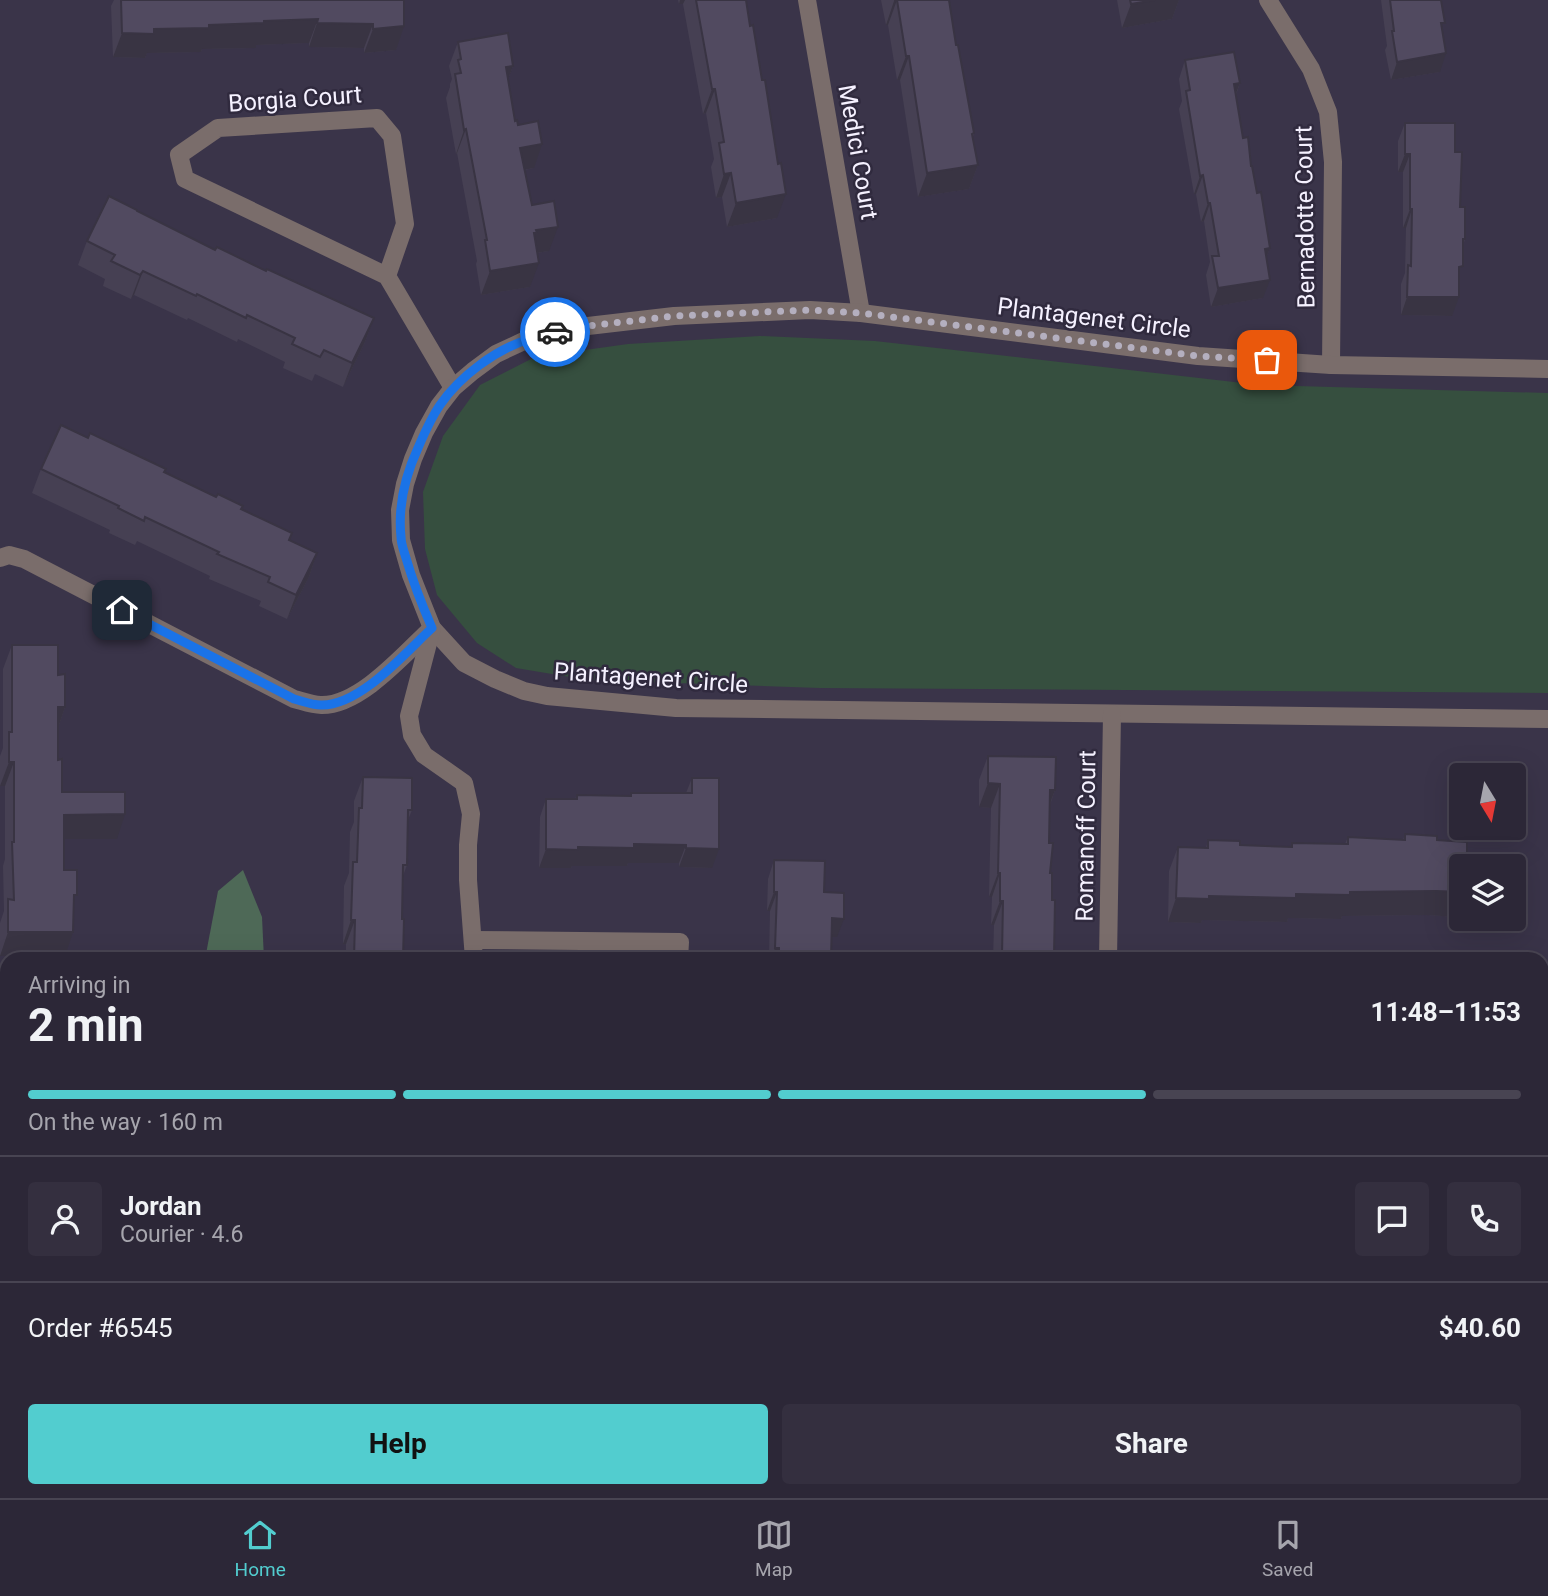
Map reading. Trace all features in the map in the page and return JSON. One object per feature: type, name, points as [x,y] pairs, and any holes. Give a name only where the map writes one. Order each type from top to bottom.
[{"type":"street","name":"Medici Court","points":[[807,0],[861,313]]},
{"type":"street","name":"Bernadotte Court","points":[[1268,0],[1311,69],[1328,112],[1333,162],[1331,365]]},
{"type":"street","name":"Borgia Court","points":[[377,118],[392,136],[405,223],[387,275],[185,178],[179,155],[218,128],[377,118]]},
{"type":"street","points":[[387,275],[453,388]]},
{"type":"street","name":"Plantagenet Circle","points":[[1548,369],[1331,365],[1198,356],[861,313],[810,310],[674,316],[565,330],[528,339],[496,354],[453,388],[439,406],[412,459],[400,510],[401,540],[411,575],[432,628],[464,663],[524,691],[547,696],[676,708],[1548,719]]},
{"type":"street","points":[[0,558],[9,555],[24,559],[294,699],[322,705],[347,699],[368,688],[432,628]]},
{"type":"street","points":[[432,628],[409,716],[412,735],[424,755],[464,783],[471,814],[468,880],[474,952]]},
{"type":"street","name":"Romanoff Court","points":[[1108,952],[1112,714]]},
{"type":"street","points":[[473,940],[680,942],[679,952]]},
{"type":"green space","points":[[760,336],[875,341],[1260,385],[1548,393],[1548,693],[820,688],[588,680],[516,668],[477,643],[437,595],[425,549],[423,492],[443,436],[480,385],[535,357],[628,344]]},
{"type":"green space","points":[[243,870],[262,917],[264,952],[206,952],[218,891]]},
{"type":"building","points":[[121,0],[404,0],[404,26],[373,29],[373,24],[317,23],[318,19],[209,25],[209,28],[154,29],[154,34],[122,33]]},
{"type":"building","points":[[696,0],[746,0],[762,80],[765,80],[778,164],[781,163],[786,194],[736,203],[731,173],[724,174],[719,143],[724,142]]},
{"type":"building","points":[[897,0],[949,0],[978,165],[927,173],[909,56],[906,56]]},
{"type":"building","points":[[1130,0],[1155,0],[1131,4]]},
{"type":"building","points":[[1390,0],[1441,0],[1445,23],[1441,23],[1446,53],[1397,62]]},
{"type":"building","points":[[508,33],[513,66],[506,67],[515,121],[517,120],[518,125],[538,121],[542,144],[520,148],[532,205],[554,201],[558,227],[536,230],[537,233],[534,233],[539,263],[490,271],[487,240],[455,74],[461,73],[458,42]]},
{"type":"building","points":[[1234,52],[1240,83],[1234,84],[1243,138],[1248,137],[1251,166],[1257,193],[1261,192],[1270,248],[1265,249],[1270,280],[1218,288],[1212,256],[1219,256],[1210,203],[1203,175],[1200,176],[1186,91],[1190,90],[1185,60]]},
{"type":"building","points":[[1405,123],[1455,123],[1455,152],[1462,152],[1460,207],[1465,207],[1465,239],[1463,266],[1459,267],[1459,297],[1407,297],[1408,265],[1411,266],[1412,209],[1410,154],[1405,154]]},
{"type":"building","points":[[109,196],[215,250],[217,247],[374,318],[352,363],[324,350],[320,357],[292,344],[295,338],[247,315],[246,318],[143,271],[140,275],[111,261],[115,255],[87,241]]},
{"type":"building","points":[[61,425],[88,438],[90,433],[166,469],[164,472],[216,497],[218,494],[243,506],[241,509],[292,533],[289,540],[317,553],[296,595],[268,582],[270,577],[217,554],[219,552],[145,517],[144,521],[118,508],[119,506],[41,469]]},
{"type":"building","points":[[12,645],[58,645],[58,675],[65,674],[65,707],[58,707],[58,760],[62,759],[62,792],[125,792],[125,814],[64,815],[64,870],[77,870],[73,932],[8,932],[8,899],[14,900],[14,762],[9,762],[9,732],[12,732]]},
{"type":"building","points":[[988,756],[1056,757],[1055,790],[1050,790],[1049,843],[1053,843],[1050,873],[1052,900],[1055,900],[1054,952],[1002,952],[1003,901],[1000,901],[998,873],[1000,784],[988,783]]},
{"type":"building","points":[[363,777],[412,778],[412,810],[408,810],[407,865],[403,865],[403,952],[354,952],[355,920],[351,920],[353,862],[357,862],[359,808],[362,808]]},
{"type":"building","points":[[692,778],[719,778],[719,849],[634,844],[634,848],[546,849],[546,799],[577,799],[577,795],[692,793]]},
{"type":"building","points":[[1405,834],[1437,836],[1437,840],[1467,842],[1467,854],[1449,854],[1449,892],[1296,894],[1296,898],[1176,898],[1178,847],[1208,848],[1208,840],[1240,841],[1240,845],[1292,847],[1292,843],[1348,844],[1348,837],[1405,840]]},
{"type":"building","points":[[774,860],[825,861],[824,892],[844,893],[844,919],[832,918],[831,952],[779,952],[779,948],[775,948],[777,892],[774,892]]},
{"type":"way so far","points":[[555,332],[674,316],[810,310],[861,313],[1198,356],[1267,360]]},
{"type":"route","points":[[122,610],[294,699],[322,705],[347,699],[368,688],[432,628],[411,575],[401,540],[400,510],[405,484],[412,459],[424,433],[453,388],[473,371],[496,354],[528,339],[555,332]]}]
